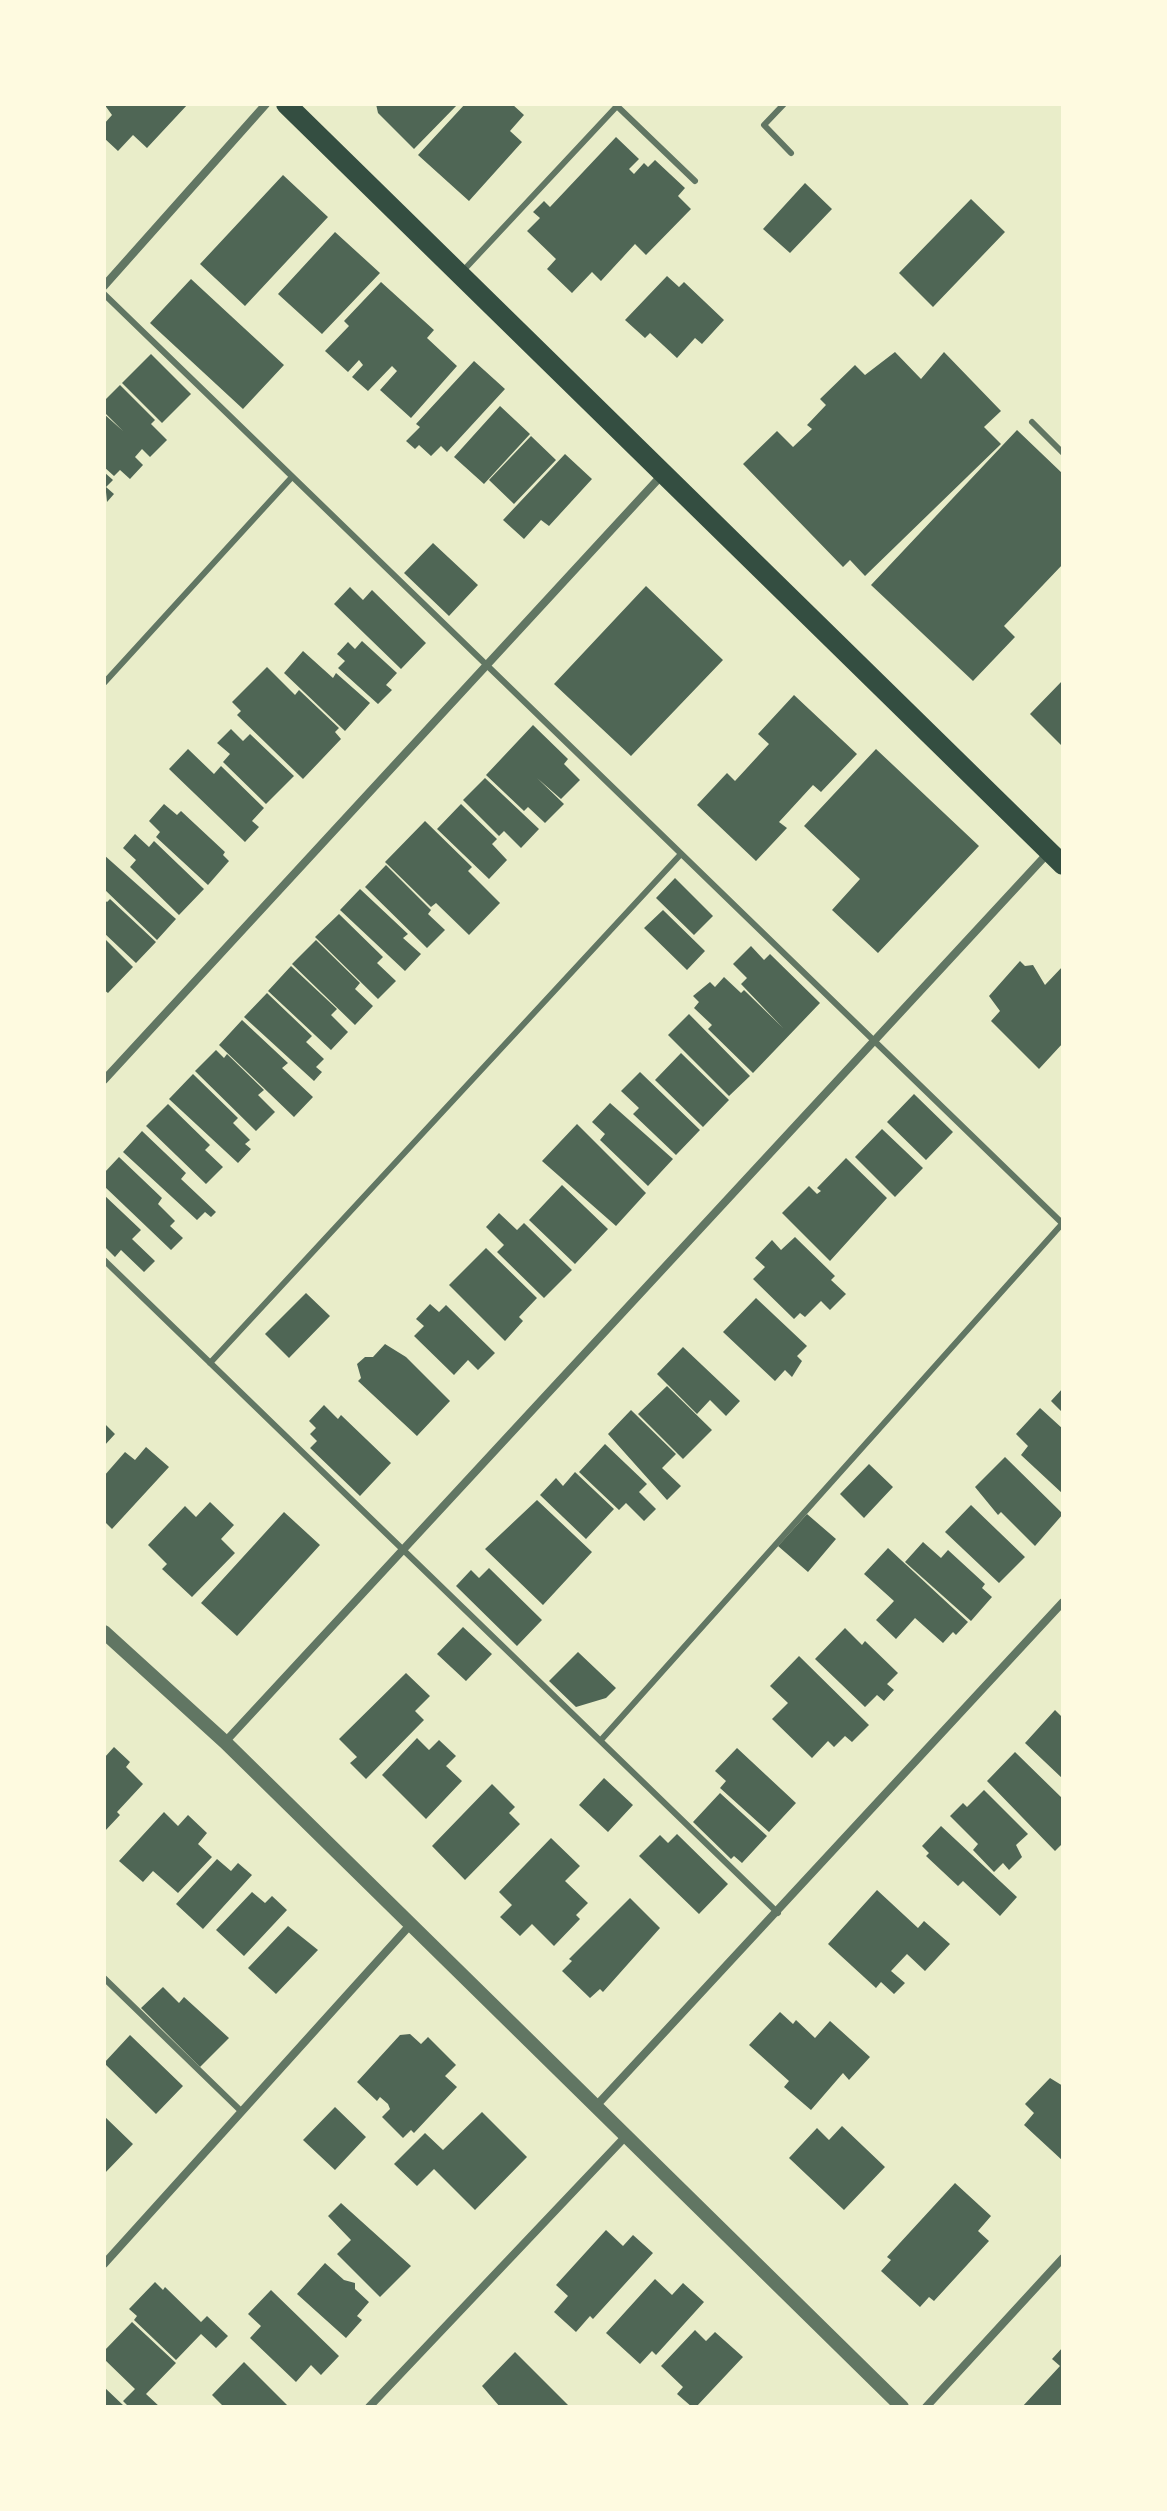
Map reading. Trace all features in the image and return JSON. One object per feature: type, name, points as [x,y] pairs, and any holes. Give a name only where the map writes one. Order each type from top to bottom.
[{"type":"main road","points":[[286,104],[1056,858]]},
{"type":"street","points":[[104,286],[266,104]]},
{"type":"street","points":[[104,1080],[662,475]]},
{"type":"street","points":[[225,1742],[874,1041],[1056,858]]},
{"type":"street","points":[[596,2106],[1063,1602]]},
{"type":"street","points":[[104,1632],[225,1742],[902,2407]]},
{"type":"street","points":[[104,2264],[244,2113],[411,1924]]},
{"type":"street","points":[[369,2407],[626,2136]]},
{"type":"street","points":[[926,2407],[1063,2258]]},
{"type":"lane","points":[[784,104],[764,125],[791,153]]},
{"type":"lane","points":[[459,275],[617,106],[695,181]]},
{"type":"lane","points":[[104,294],[1063,1224],[601,1740]]},
{"type":"lane","points":[[1032,422],[1063,453]]},
{"type":"lane","points":[[104,683],[292,477]]},
{"type":"lane","points":[[210,1363],[681,854]]},
{"type":"lane","points":[[104,1260],[778,1913]]},
{"type":"lane","points":[[104,1978],[244,2113]]},
{"type":"building","points":[[104,104],[188,104],[147,148],[133,135],[118,151],[104,138],[104,124],[112,115]]},
{"type":"building","points":[[376,104],[458,104],[414,149],[378,113]]},
{"type":"building","points":[[465,104],[512,104],[524,115],[510,131],[522,142],[469,201],[418,155]]},
{"type":"building","points":[[616,137],[639,159],[629,169],[634,174],[644,163],[648,167],[655,160],[685,188],[678,196],[691,209],[646,255],[635,244],[601,281],[592,272],[572,293],[547,269],[556,259],[527,231],[540,218],[533,212],[544,201],[550,207]]},
{"type":"building","points":[[283,175],[328,217],[245,306],[200,264]]},
{"type":"building","points":[[805,183],[832,209],[790,253],[763,229]]},
{"type":"building","points":[[971,199],[1005,232],[933,307],[899,273]]},
{"type":"building","points":[[335,232],[380,273],[322,334],[278,294]]},
{"type":"building","points":[[667,276],[679,287],[684,282],[724,320],[702,344],[695,338],[677,358],[650,333],[645,338],[625,320]]},
{"type":"building","points":[[191,279],[284,365],[243,409],[150,323]]},
{"type":"building","points":[[381,282],[434,330],[427,338],[457,366],[411,418],[380,390],[397,371],[392,366],[368,391],[352,377],[363,365],[359,360],[348,372],[325,351],[349,326],[344,321]]},
{"type":"building","points":[[895,352],[921,379],[944,352],[1001,411],[984,427],[1001,444],[865,576],[850,560],[843,567],[743,464],[777,431],[793,447],[812,429],[807,425],[826,405],[820,399],[855,365],[865,375]]},
{"type":"building","points":[[151,354],[191,394],[162,423],[122,383]]},
{"type":"building","points":[[474,361],[505,389],[447,452],[441,446],[431,456],[419,445],[415,449],[406,441],[420,427],[416,424]]},
{"type":"building","points":[[120,385],[155,420],[151,424],[167,440],[150,457],[142,449],[135,457],[143,465],[130,479],[120,470],[114,476],[104,467],[104,414],[123,431],[104,412],[104,401]]},
{"type":"building","points":[[500,406],[530,434],[484,484],[454,457]]},
{"type":"building","points":[[1017,430],[1063,474],[1063,564],[1004,626],[1015,637],[973,681],[871,585]]},
{"type":"building","points":[[531,436],[556,460],[514,504],[489,480]]},
{"type":"building","points":[[565,454],[592,479],[549,526],[541,520],[524,539],[503,520]]},
{"type":"building","points":[[104,472],[113,480],[106,487],[114,494],[107,502]]},
{"type":"building","points":[[433,543],[478,585],[449,616],[404,573]]},
{"type":"building","points":[[646,586],[723,660],[631,756],[554,684]]},
{"type":"building","points":[[350,587],[363,600],[372,590],[426,643],[401,669],[334,604]]},
{"type":"building","points":[[362,641],[397,673],[386,685],[392,690],[378,704],[338,668],[345,661],[337,654],[348,642],[355,649]]},
{"type":"building","points":[[303,651],[333,678],[336,673],[370,703],[345,731],[284,673]]},
{"type":"building","points":[[267,667],[295,695],[299,690],[339,728],[335,732],[341,739],[303,779],[237,715],[241,711],[232,702]]},
{"type":"building","points":[[1063,680],[1063,747],[1030,714]]},
{"type":"building","points":[[794,695],[857,754],[821,792],[813,785],[779,822],[787,828],[756,861],[697,805],[727,773],[735,781],[769,744],[758,734]]},
{"type":"building","points":[[533,725],[568,759],[564,764],[580,780],[561,799],[537,778],[564,804],[545,823],[528,807],[524,811],[486,775]]},
{"type":"building","points":[[231,729],[243,741],[250,734],[294,776],[266,804],[223,762],[230,754],[217,743]]},
{"type":"building","points":[[188,749],[214,774],[221,766],[264,808],[252,821],[259,827],[245,842],[169,769]]},
{"type":"building","points":[[876,749],[979,846],[878,953],[832,910],[860,879],[804,826]]},
{"type":"building","points":[[485,778],[539,829],[521,848],[504,831],[499,836],[463,800]]},
{"type":"building","points":[[164,804],[177,815],[181,811],[225,852],[223,855],[229,861],[208,885],[156,837],[160,832],[149,821]]},
{"type":"building","points":[[461,804],[497,839],[492,844],[507,860],[489,879],[437,829]]},
{"type":"building","points":[[425,821],[472,867],[468,871],[500,903],[469,935],[436,903],[431,907],[385,862]]},
{"type":"building","points":[[135,834],[149,847],[154,841],[204,889],[179,915],[130,867],[136,860],[123,848]]},
{"type":"building","points":[[104,855],[176,919],[157,940],[104,889]]},
{"type":"building","points":[[386,865],[431,910],[428,914],[445,930],[427,948],[365,887]]},
{"type":"building","points":[[675,878],[713,916],[694,935],[656,898]]},
{"type":"building","points":[[360,889],[408,934],[403,938],[421,954],[405,971],[340,910]]},
{"type":"building","points":[[110,899],[156,942],[136,963],[104,933],[104,900],[107,902]]},
{"type":"building","points":[[663,910],[705,951],[687,970],[644,928]]},
{"type":"building","points":[[339,914],[383,957],[377,963],[396,981],[378,999],[315,937]]},
{"type":"building","points":[[104,938],[133,967],[108,993],[104,990]]},
{"type":"building","points":[[316,940],[360,983],[355,989],[373,1006],[355,1025],[292,964]]},
{"type":"building","points":[[751,946],[764,960],[770,954],[820,1003],[753,1073],[708,1029],[712,1025],[694,1008],[699,1002],[693,996],[710,982],[715,987],[724,977],[741,993],[744,990],[783,1028],[741,984],[747,978],[733,964]]},
{"type":"building","points":[[1020,961],[1025,966],[1033,965],[1045,985],[1063,966],[1063,1043],[1039,1069],[991,1021],[1000,1011],[989,996]]},
{"type":"building","points":[[291,966],[337,1009],[331,1015],[348,1032],[331,1050],[268,991]]},
{"type":"building","points":[[267,993],[312,1036],[306,1042],[324,1059],[316,1067],[322,1072],[314,1081],[244,1017]]},
{"type":"building","points":[[689,1014],[750,1076],[729,1096],[668,1035]]},
{"type":"building","points":[[242,1020],[288,1063],[282,1068],[313,1097],[294,1117],[219,1045]]},
{"type":"building","points":[[216,1050],[224,1058],[227,1054],[264,1090],[258,1095],[275,1112],[256,1131],[195,1071]]},
{"type":"building","points":[[681,1053],[729,1100],[703,1127],[655,1080]]},
{"type":"building","points":[[640,1072],[700,1130],[676,1155],[633,1114],[639,1108],[621,1091]]},
{"type":"building","points":[[193,1074],[238,1118],[233,1123],[250,1140],[245,1144],[251,1149],[238,1163],[169,1099]]},
{"type":"building","points":[[914,1094],[953,1132],[926,1160],[887,1122]]},
{"type":"building","points":[[610,1103],[673,1159],[648,1186],[600,1140],[605,1134],[592,1122]]},
{"type":"building","points":[[168,1104],[210,1145],[205,1150],[223,1167],[206,1184],[146,1126]]},
{"type":"building","points":[[577,1124],[646,1193],[616,1226],[542,1161]]},
{"type":"building","points":[[882,1129],[923,1168],[895,1197],[855,1157]]},
{"type":"building","points":[[142,1131],[186,1173],[181,1179],[216,1212],[211,1217],[205,1212],[197,1220],[123,1152]]},
{"type":"building","points":[[119,1157],[162,1198],[158,1204],[175,1221],[170,1226],[183,1238],[171,1250],[104,1186],[104,1173]]},
{"type":"building","points":[[846,1158],[887,1198],[830,1261],[782,1213],[809,1186],[817,1194],[821,1191],[817,1188]]},
{"type":"building","points":[[562,1185],[608,1229],[575,1264],[529,1220]]},
{"type":"building","points":[[104,1195],[141,1230],[132,1239],[155,1261],[144,1272],[121,1250],[115,1257],[104,1246]]},
{"type":"building","points":[[499,1213],[517,1230],[524,1223],[572,1270],[544,1298],[497,1252],[504,1245],[486,1227]]},
{"type":"building","points":[[795,1237],[835,1276],[831,1280],[846,1294],[830,1310],[821,1301],[805,1317],[800,1313],[794,1319],[753,1279],[765,1267],[755,1258],[772,1240],[781,1250]]},
{"type":"building","points":[[486,1248],[537,1298],[519,1317],[523,1321],[505,1341],[449,1285]]},
{"type":"building","points":[[306,1293],[330,1316],[289,1358],[265,1334]]},
{"type":"building","points":[[756,1298],[807,1346],[797,1356],[802,1361],[792,1377],[785,1370],[775,1381],[723,1332]]},
{"type":"building","points":[[430,1304],[439,1312],[446,1305],[495,1353],[478,1370],[468,1360],[454,1375],[414,1336],[424,1326],[416,1319]]},
{"type":"building","points":[[385,1344],[406,1357],[450,1401],[417,1436],[358,1381],[361,1378],[357,1364],[365,1357],[373,1357]]},
{"type":"building","points":[[683,1347],[740,1401],[726,1416],[710,1400],[697,1414],[657,1374]]},
{"type":"building","points":[[667,1386],[712,1430],[683,1459],[638,1414]]},
{"type":"building","points":[[1063,1388],[1063,1413],[1051,1401]]},
{"type":"building","points":[[324,1405],[338,1419],[341,1415],[391,1463],[360,1496],[310,1448],[317,1441],[310,1434],[316,1428],[309,1421]]},
{"type":"building","points":[[1040,1408],[1063,1429],[1063,1494],[1021,1455],[1028,1446],[1016,1434]]},
{"type":"building","points":[[631,1410],[676,1454],[662,1468],[681,1486],[667,1500],[608,1434]]},
{"type":"building","points":[[104,1423],[115,1434],[104,1446]]},
{"type":"building","points":[[605,1444],[647,1484],[639,1492],[656,1509],[644,1521],[626,1503],[619,1510],[579,1472]]},
{"type":"building","points":[[146,1447],[169,1467],[112,1529],[104,1521],[104,1476],[125,1452],[135,1460]]},
{"type":"building","points":[[1005,1457],[1063,1514],[1035,1546],[1001,1512],[998,1515],[975,1487]]},
{"type":"building","points":[[869,1464],[893,1487],[864,1518],[840,1494]]},
{"type":"building","points":[[575,1472],[614,1509],[586,1539],[540,1495],[556,1478],[563,1486]]},
{"type":"building","points":[[537,1500],[592,1552],[543,1605],[485,1549]]},
{"type":"building","points":[[210,1502],[234,1525],[221,1539],[235,1553],[192,1597],[162,1569],[167,1564],[148,1545],[185,1506],[196,1517]]},
{"type":"building","points":[[971,1505],[1025,1557],[999,1583],[945,1532]]},
{"type":"building","points":[[284,1512],[320,1545],[237,1636],[201,1603]]},
{"type":"building","points":[[807,1514],[836,1539],[808,1572],[778,1546]]},
{"type":"building","points":[[923,1542],[941,1558],[948,1550],[985,1584],[982,1588],[992,1597],[971,1621],[905,1562]]},
{"type":"building","points":[[888,1548],[968,1622],[956,1635],[953,1632],[943,1643],[915,1618],[896,1639],[876,1620],[894,1601],[864,1574]]},
{"type":"building","points":[[489,1568],[542,1620],[517,1646],[456,1586],[471,1570],[479,1578]]},
{"type":"building","points":[[463,1627],[492,1654],[466,1681],[437,1654]]},
{"type":"building","points":[[845,1628],[862,1645],[865,1641],[898,1673],[887,1684],[894,1690],[884,1701],[877,1695],[865,1707],[815,1659]]},
{"type":"building","points":[[578,1652],[616,1688],[606,1698],[576,1707],[549,1681]]},
{"type":"building","points":[[799,1656],[869,1725],[852,1742],[845,1736],[834,1747],[828,1741],[812,1758],[772,1719],[788,1703],[770,1686]]},
{"type":"building","points":[[406,1673],[430,1696],[415,1711],[424,1720],[366,1779],[350,1763],[357,1757],[339,1739]]},
{"type":"building","points":[[1055,1710],[1063,1718],[1063,1779],[1025,1743]]},
{"type":"building","points":[[417,1738],[429,1750],[439,1740],[456,1756],[446,1766],[462,1781],[426,1819],[382,1775]]},
{"type":"building","points":[[114,1747],[130,1762],[126,1767],[143,1784],[117,1812],[120,1815],[104,1832],[104,1758]]},
{"type":"building","points":[[737,1748],[796,1803],[769,1832],[720,1788],[726,1781],[715,1771]]},
{"type":"building","points":[[1015,1752],[1063,1799],[1063,1843],[1055,1851],[987,1781]]},
{"type":"building","points":[[604,1778],[633,1805],[608,1832],[579,1805]]},
{"type":"building","points":[[492,1784],[515,1807],[509,1813],[520,1824],[465,1880],[432,1846]]},
{"type":"building","points":[[984,1790],[1028,1834],[1016,1845],[1022,1857],[1009,1870],[1003,1863],[994,1872],[973,1850],[978,1844],[950,1816],[963,1803],[967,1807]]},
{"type":"building","points":[[720,1793],[767,1836],[742,1863],[734,1856],[731,1859],[693,1822]]},
{"type":"building","points":[[164,1812],[178,1826],[188,1815],[207,1833],[198,1844],[212,1857],[178,1893],[153,1871],[143,1882],[119,1861]]},
{"type":"building","points":[[941,1826],[1017,1897],[1000,1916],[963,1881],[958,1886],[926,1856],[929,1853],[922,1846]]},
{"type":"building","points":[[677,1834],[728,1884],[699,1914],[639,1856],[660,1835],[668,1843]]},
{"type":"building","points":[[551,1838],[580,1866],[565,1881],[588,1903],[576,1915],[580,1919],[554,1946],[532,1924],[520,1936],[500,1917],[512,1905],[499,1892]]},
{"type":"building","points":[[217,1859],[231,1871],[238,1863],[252,1875],[203,1929],[176,1904]]},
{"type":"building","points":[[877,1890],[918,1928],[924,1921],[950,1944],[925,1971],[907,1954],[891,1971],[905,1983],[894,1994],[881,1982],[876,1988],[828,1944]]},
{"type":"building","points":[[252,1892],[265,1903],[272,1896],[287,1910],[244,1956],[216,1930]]},
{"type":"building","points":[[630,1898],[660,1928],[603,1992],[600,1989],[590,1998],[562,1971],[572,1961],[569,1959]]},
{"type":"building","points":[[288,1926],[318,1950],[276,1994],[248,1968]]},
{"type":"building","points":[[163,1987],[179,2003],[184,1997],[229,2038],[200,2067],[141,2008]]},
{"type":"building","points":[[780,2012],[793,2024],[796,2020],[815,2038],[830,2021],[870,2057],[849,2080],[843,2073],[811,2110],[784,2087],[789,2081],[749,2045]]},
{"type":"building","points":[[410,2034],[421,2044],[428,2037],[456,2065],[445,2076],[457,2087],[414,2133],[411,2130],[403,2138],[382,2117],[390,2109],[388,2104],[380,2097],[377,2101],[357,2082],[400,2035]]},
{"type":"building","points":[[130,2035],[183,2086],[156,2114],[104,2063]]},
{"type":"building","points":[[1050,2078],[1063,2086],[1063,2161],[1024,2125],[1034,2113],[1025,2104]]},
{"type":"building","points":[[335,2107],[366,2137],[335,2170],[303,2140]]},
{"type":"building","points":[[482,2112],[527,2157],[475,2210],[434,2169],[417,2186],[394,2164],[425,2133],[443,2150]]},
{"type":"building","points":[[104,2116],[133,2144],[104,2174]]},
{"type":"building","points":[[842,2126],[885,2167],[844,2210],[789,2158],[817,2128],[829,2140]]},
{"type":"building","points":[[955,2183],[991,2216],[978,2231],[989,2241],[934,2301],[929,2297],[920,2307],[881,2271],[891,2260],[887,2257]]},
{"type":"building","points":[[341,2203],[411,2266],[380,2297],[337,2254],[351,2240],[328,2216]]},
{"type":"building","points":[[606,2230],[623,2246],[633,2235],[653,2253],[593,2319],[590,2316],[576,2332],[554,2312],[568,2296],[556,2285]]},
{"type":"building","points":[[325,2263],[344,2280],[355,2283],[355,2289],[369,2302],[357,2316],[362,2320],[346,2338],[297,2294]]},
{"type":"building","points":[[655,2279],[672,2295],[683,2283],[704,2302],[656,2355],[652,2351],[640,2364],[606,2333]]},
{"type":"building","points":[[155,2282],[163,2290],[165,2287],[201,2322],[207,2316],[228,2336],[216,2348],[201,2334],[176,2360],[134,2320],[137,2316],[129,2309]]},
{"type":"building","points":[[271,2290],[339,2356],[321,2375],[311,2365],[296,2382],[250,2338],[261,2326],[248,2314]]},
{"type":"building","points":[[132,2322],[176,2363],[146,2394],[160,2407],[129,2407],[123,2401],[135,2389],[104,2359],[104,2351]]},
{"type":"building","points":[[695,2330],[706,2341],[715,2332],[743,2357],[696,2407],[692,2407],[677,2394],[683,2387],[661,2366]]},
{"type":"building","points":[[1063,2347],[1063,2407],[1022,2407],[1060,2366],[1052,2359]]},
{"type":"building","points":[[515,2352],[570,2407],[500,2407],[482,2386]]},
{"type":"building","points":[[244,2362],[289,2407],[224,2407],[212,2395]]},
{"type":"building","points":[[104,2387],[124,2406],[104,2407]]}]
